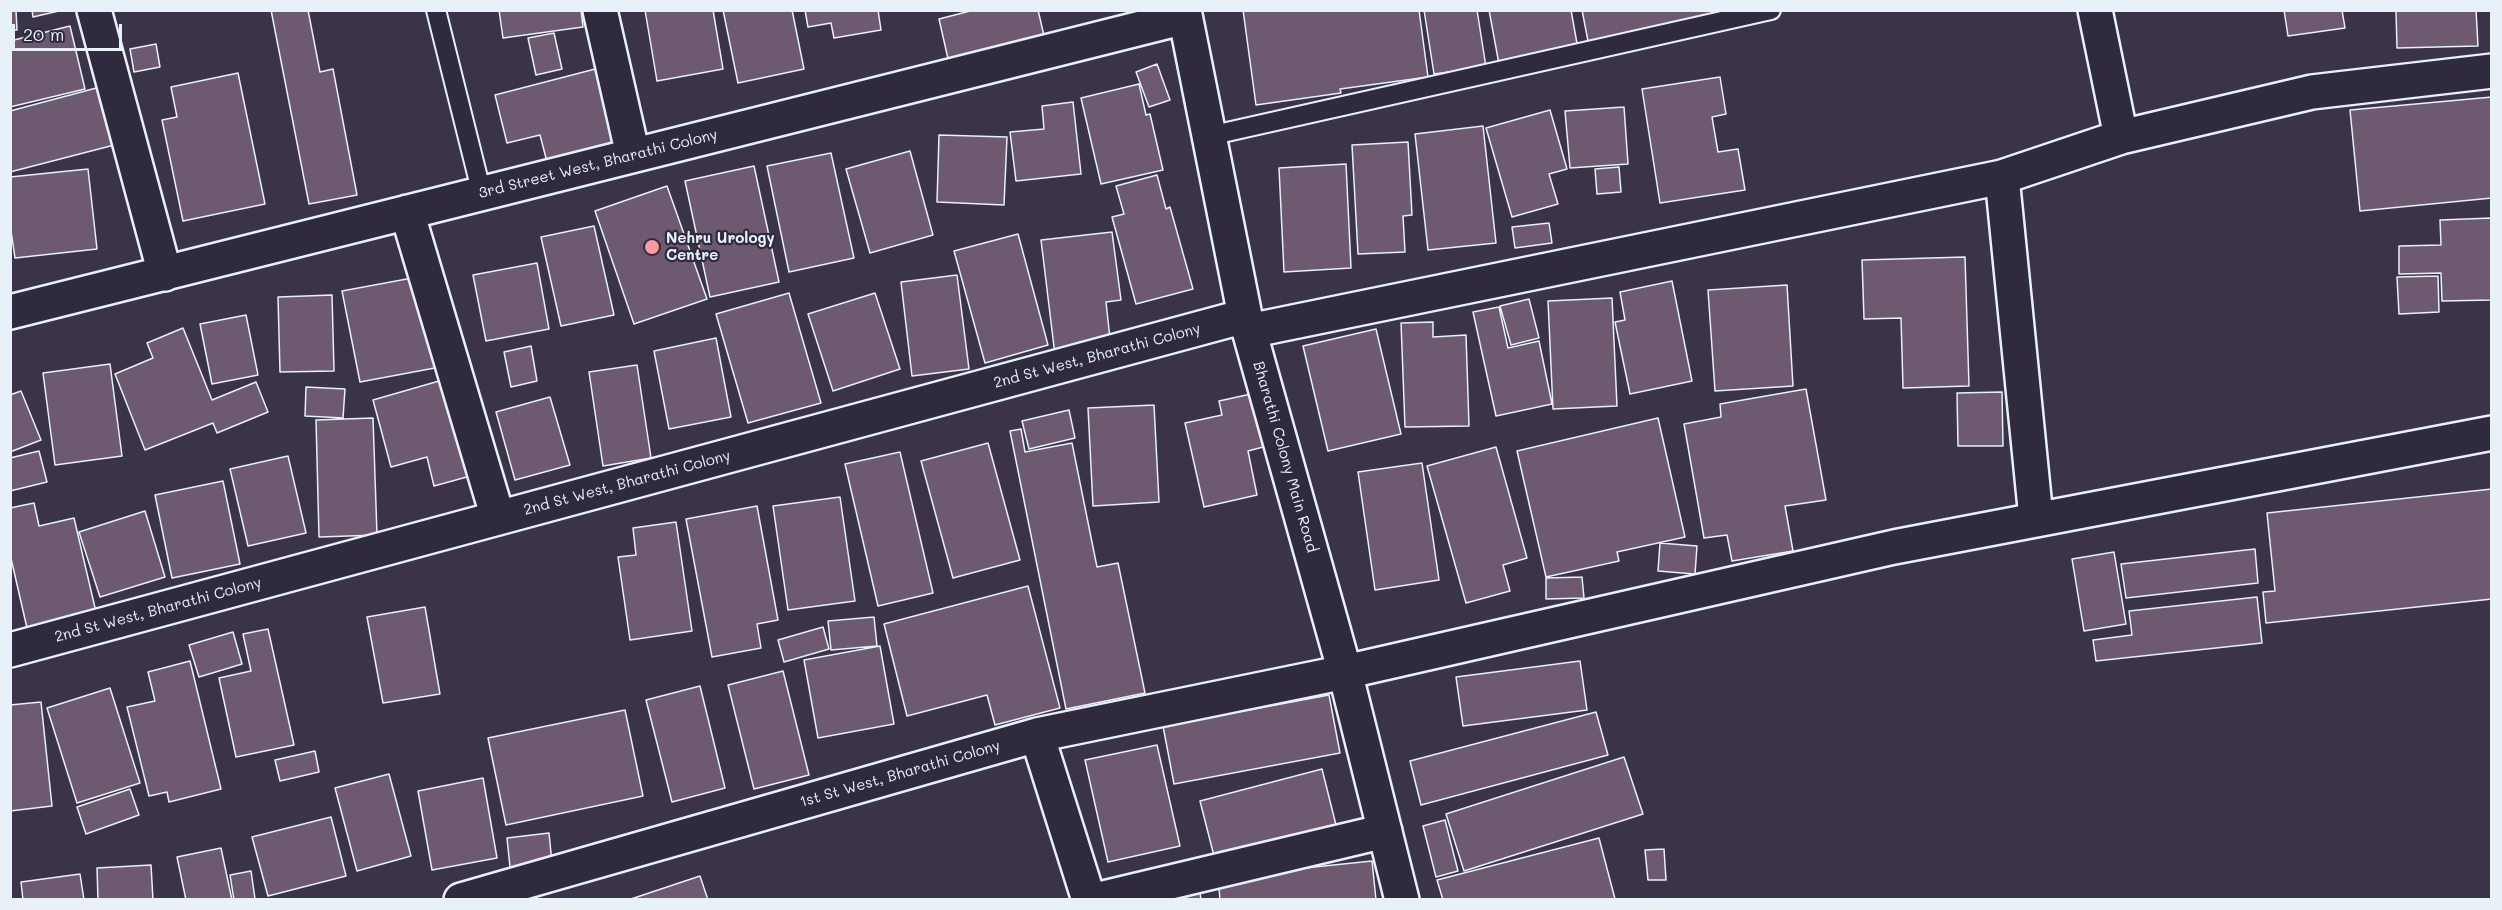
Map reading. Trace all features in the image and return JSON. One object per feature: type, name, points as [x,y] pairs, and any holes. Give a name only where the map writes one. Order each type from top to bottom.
[{"type":"street","points":[[94,10],[165,273]]},
{"type":"street","points":[[600,10],[633,155]]},
{"type":"street","points":[[2095,10],[2121,136]]},
{"type":"street","name":"3rd Street West, Bharathi Colony","points":[[10,312],[1185,14]]},
{"type":"street","name":"Bharathi Colony Main Road","points":[[1185,14],[1247,323],[1345,672],[1402,900]]},
{"type":"street","name":"2nd St West, Bharathi Colony","points":[[10,650],[498,518],[1247,323],[2002,177],[2121,136],[2312,92],[2492,71]]},
{"type":"street","points":[[2002,177],[2036,518]]},
{"type":"street","points":[[407,212],[498,518]]},
{"type":"street","name":"1st St West, Bharathi Colony","points":[[461,900],[1037,735],[1345,672],[1894,547],[2036,518],[2492,433]]},
{"type":"street","points":[[1037,735],[1089,900]]},
{"type":"street","points":[[1095,900],[1385,831]]},
{"type":"lane","points":[[436,10],[482,194]]},
{"type":"lane","points":[[1209,136],[1771,10]]},
{"type":"building","points":[[10,10],[16,10],[17,30],[10,30]]},
{"type":"building","points":[[32,10],[63,10],[33,17]]},
{"type":"building","points":[[271,10],[308,10],[320,72],[333,69],[357,195],[309,204]]},
{"type":"building","points":[[499,10],[581,10],[583,27],[503,38]]},
{"type":"building","points":[[645,10],[713,10],[723,69],[657,81]]},
{"type":"building","points":[[723,10],[792,10],[804,69],[738,83]]},
{"type":"building","points":[[805,10],[878,10],[881,30],[834,38],[831,23],[808,27]]},
{"type":"building","points":[[974,10],[1038,10],[1045,40],[949,63],[939,19]]},
{"type":"building","points":[[1243,10],[1419,10],[1428,77],[1340,89],[1341,93],[1256,105]]},
{"type":"building","points":[[1424,10],[1477,10],[1486,67],[1434,74]]},
{"type":"building","points":[[1489,10],[1571,10],[1578,49],[1499,64]]},
{"type":"building","points":[[1582,10],[1746,10],[1588,41]]},
{"type":"building","points":[[2284,10],[2342,10],[2345,28],[2288,36]]},
{"type":"building","points":[[2476,10],[2478,46],[2397,48],[2396,11]]},
{"type":"building","points":[[70,26],[85,89],[10,107],[10,41]]},
{"type":"building","points":[[554,33],[562,69],[536,75],[528,38]]},
{"type":"building","points":[[156,44],[160,67],[134,72],[130,49]]},
{"type":"building","points":[[1157,64],[1170,100],[1149,107],[1136,72]]},
{"type":"building","points":[[599,68],[619,144],[547,162],[540,135],[507,143],[495,95]]},
{"type":"building","points":[[238,73],[265,204],[183,221],[162,120],[177,117],[171,87]]},
{"type":"building","points":[[1720,77],[1726,114],[1712,117],[1718,152],[1738,149],[1745,190],[1660,203],[1642,89]]},
{"type":"building","points":[[1139,84],[1146,115],[1150,114],[1163,170],[1101,184],[1081,98]]},
{"type":"building","points":[[100,87],[122,143],[10,172],[10,111]]},
{"type":"building","points":[[2492,97],[2492,198],[2360,211],[2350,110]]},
{"type":"building","points":[[1073,102],[1081,174],[1016,181],[1010,132],[1044,129],[1042,106]]},
{"type":"building","points":[[1624,107],[1628,164],[1570,168],[1565,111]]},
{"type":"building","points":[[1550,110],[1567,169],[1549,174],[1558,204],[1512,217],[1486,128]]},
{"type":"building","points":[[1483,126],[1496,243],[1428,250],[1415,134]]},
{"type":"building","points":[[939,135],[1007,137],[1004,205],[937,202]]},
{"type":"building","points":[[1408,142],[1412,215],[1403,216],[1405,252],[1358,254],[1352,145]]},
{"type":"building","points":[[910,151],[933,235],[870,253],[846,169]]},
{"type":"building","points":[[831,153],[854,258],[789,272],[767,166]]},
{"type":"building","points":[[1346,164],[1351,268],[1284,272],[1279,168]]},
{"type":"building","points":[[754,166],[779,282],[710,297],[685,181]]},
{"type":"building","points":[[1619,167],[1621,192],[1597,194],[1595,169]]},
{"type":"building","points":[[88,169],[97,249],[15,258],[10,224],[10,177]]},
{"type":"building","points":[[1157,175],[1166,209],[1170,207],[1193,289],[1136,304],[1112,217],[1124,214],[1116,186]]},
{"type":"building","points":[[667,186],[707,299],[634,324],[595,211]]},
{"type":"building","points":[[2492,218],[2492,300],[2442,301],[2441,273],[2399,274],[2399,246],[2441,245],[2440,220]]},
{"type":"building","points":[[1549,223],[1552,243],[1515,248],[1512,227]]},
{"type":"building","points":[[594,226],[614,315],[561,326],[541,237]]},
{"type":"building","points":[[1112,232],[1121,300],[1106,302],[1111,348],[1055,355],[1041,240]]},
{"type":"building","points":[[1018,234],[1048,345],[985,363],[954,251]]},
{"type":"building","points":[[1965,257],[1969,386],[1903,388],[1901,318],[1864,319],[1862,260]]},
{"type":"building","points":[[537,263],[549,329],[486,341],[473,275]]},
{"type":"building","points":[[957,275],[969,369],[912,376],[901,282]]},
{"type":"building","points":[[423,276],[440,367],[360,382],[342,291]]},
{"type":"building","points":[[2438,276],[2439,312],[2399,314],[2397,277]]},
{"type":"building","points":[[1672,281],[1692,381],[1630,394],[1615,322],[1625,320],[1620,292]]},
{"type":"building","points":[[1787,285],[1793,386],[1715,391],[1708,290]]},
{"type":"building","points":[[789,293],[821,403],[748,423],[716,314]]},
{"type":"building","points":[[875,293],[900,369],[833,391],[808,314]]},
{"type":"building","points":[[332,295],[334,371],[280,372],[278,297]]},
{"type":"building","points":[[1612,298],[1617,406],[1553,409],[1548,301]]},
{"type":"building","points":[[1529,299],[1539,338],[1511,345],[1500,306]]},
{"type":"building","points":[[1499,307],[1508,348],[1539,341],[1552,404],[1496,416],[1473,312]]},
{"type":"building","points":[[246,315],[258,375],[212,384],[200,324]]},
{"type":"building","points":[[1433,322],[1433,337],[1466,335],[1469,426],[1405,427],[1401,323]]},
{"type":"building","points":[[183,328],[212,400],[256,382],[268,412],[217,433],[213,423],[145,450],[115,374],[153,358],[147,343]]},
{"type":"building","points":[[1376,329],[1401,434],[1328,451],[1303,346]]},
{"type":"building","points":[[716,338],[731,417],[669,429],[654,351]]},
{"type":"building","points":[[531,346],[537,381],[511,387],[504,352]]},
{"type":"building","points":[[110,364],[122,456],[55,465],[43,373]]},
{"type":"building","points":[[637,365],[651,458],[603,466],[589,372]]},
{"type":"building","points":[[446,379],[474,475],[434,486],[427,457],[391,467],[373,400]]},
{"type":"building","points":[[306,387],[345,389],[343,418],[305,416]]},
{"type":"building","points":[[1806,389],[1826,500],[1785,506],[1793,551],[1732,561],[1727,535],[1704,538],[1684,424],[1721,417],[1720,404]]},
{"type":"building","points":[[21,391],[41,440],[10,452],[10,395]]},
{"type":"building","points":[[2002,392],[2003,446],[1958,446],[1957,393]]},
{"type":"building","points":[[1251,394],[1263,447],[1248,451],[1257,495],[1204,507],[1185,423],[1222,415],[1219,401]]},
{"type":"building","points":[[550,397],[570,465],[515,480],[496,412]]},
{"type":"building","points":[[1154,405],[1159,502],[1093,506],[1088,408]]},
{"type":"building","points":[[1069,410],[1075,438],[1029,449],[1022,421]]},
{"type":"building","points":[[373,418],[377,535],[319,537],[316,420]]},
{"type":"building","points":[[1658,418],[1685,537],[1617,552],[1619,561],[1546,577],[1517,451]]},
{"type":"building","points":[[1021,429],[1025,452],[1072,443],[1097,567],[1118,563],[1145,693],[1066,709],[1010,431]]},
{"type":"building","points":[[988,443],[1020,560],[953,578],[921,461]]},
{"type":"building","points":[[1496,447],[1527,558],[1503,565],[1510,591],[1466,603],[1427,466]]},
{"type":"building","points":[[39,451],[47,482],[10,491],[10,458]]},
{"type":"building","points":[[900,452],[933,593],[878,606],[845,464]]},
{"type":"building","points":[[288,456],[306,533],[248,546],[230,469]]},
{"type":"building","points":[[1422,463],[1439,580],[1375,590],[1358,472]]},
{"type":"building","points":[[223,481],[240,564],[172,578],[155,495]]},
{"type":"building","points":[[2492,489],[2492,599],[2266,623],[2263,592],[2275,591],[2267,513]]},
{"type":"building","points":[[840,497],[855,601],[788,610],[773,506]]},
{"type":"building","points":[[34,503],[39,526],[74,518],[96,612],[27,628],[10,554],[10,508]]},
{"type":"building","points":[[757,506],[778,620],[757,624],[761,648],[712,657],[686,519]]},
{"type":"building","points":[[145,511],[165,577],[100,597],[79,532]]},
{"type":"building","points":[[676,522],[692,631],[630,640],[618,557],[636,555],[633,528]]},
{"type":"building","points":[[1660,543],[1697,546],[1695,574],[1658,571]]},
{"type":"building","points":[[2255,549],[2258,583],[2126,598],[2121,564]]},
{"type":"building","points":[[2114,552],[2126,624],[2084,631],[2072,559]]},
{"type":"building","points":[[1582,577],[1584,598],[1546,599],[1546,578]]},
{"type":"building","points":[[1028,586],[1060,708],[995,725],[987,695],[907,716],[884,624]]},
{"type":"building","points":[[2257,597],[2262,643],[2096,661],[2093,640],[2132,635],[2129,611]]},
{"type":"building","points":[[425,607],[440,694],[383,703],[367,617]]},
{"type":"building","points":[[874,617],[877,646],[831,650],[828,621]]},
{"type":"building","points":[[823,627],[829,649],[784,662],[778,640]]},
{"type":"building","points":[[268,629],[294,745],[236,757],[219,678],[251,671],[243,634]]},
{"type":"building","points":[[233,632],[242,664],[199,677],[189,645]]},
{"type":"building","points":[[880,646],[894,724],[818,738],[804,660]]},
{"type":"building","points":[[190,661],[221,789],[169,802],[167,792],[149,796],[127,707],[155,701],[148,672]]},
{"type":"building","points":[[1580,661],[1587,710],[1463,726],[1456,677]]},
{"type":"building","points":[[783,671],[809,775],[754,789],[728,685]]},
{"type":"building","points":[[700,686],[725,788],[672,802],[646,700]]},
{"type":"building","points":[[110,688],[140,783],[77,803],[47,708]]},
{"type":"building","points":[[1329,695],[1340,753],[1174,784],[1163,726]]},
{"type":"building","points":[[41,702],[52,806],[10,811],[10,705]]},
{"type":"building","points":[[625,710],[643,796],[506,825],[488,738]]},
{"type":"building","points":[[1596,712],[1608,755],[1421,805],[1410,761]]},
{"type":"building","points":[[1157,745],[1180,846],[1108,862],[1085,760]]},
{"type":"building","points":[[315,751],[319,772],[280,781],[275,760]]},
{"type":"building","points":[[1624,757],[1643,814],[1464,871],[1446,814]]},
{"type":"building","points":[[1322,769],[1337,829],[1214,856],[1200,801]]},
{"type":"building","points":[[389,774],[411,856],[357,871],[335,788]]},
{"type":"building","points":[[483,778],[497,858],[432,870],[418,791]]},
{"type":"building","points":[[130,789],[139,815],[86,834],[77,807]]},
{"type":"building","points":[[331,817],[346,876],[268,896],[252,837]]},
{"type":"building","points":[[1445,820],[1458,871],[1436,877],[1423,826]]},
{"type":"building","points":[[549,833],[552,863],[510,867],[507,838]]},
{"type":"building","points":[[1599,838],[1615,899],[1443,900],[1437,880]]},
{"type":"building","points":[[221,848],[232,900],[186,900],[177,857]]},
{"type":"building","points":[[1664,849],[1666,880],[1648,880],[1645,850]]},
{"type":"building","points":[[1372,861],[1376,900],[1220,900],[1218,877]]},
{"type":"building","points":[[151,865],[153,900],[98,900],[97,868]]},
{"type":"building","points":[[251,871],[255,899],[234,900],[230,875]]},
{"type":"building","points":[[80,874],[84,900],[23,900],[21,882]]},
{"type":"building","points":[[700,876],[708,900],[628,900]]},
{"type":"building","points":[[1200,893],[1201,900],[1177,900],[1177,895]]},
{"type":"place","name":"Nehru Urology Centre","points":[[652,247]]}]
